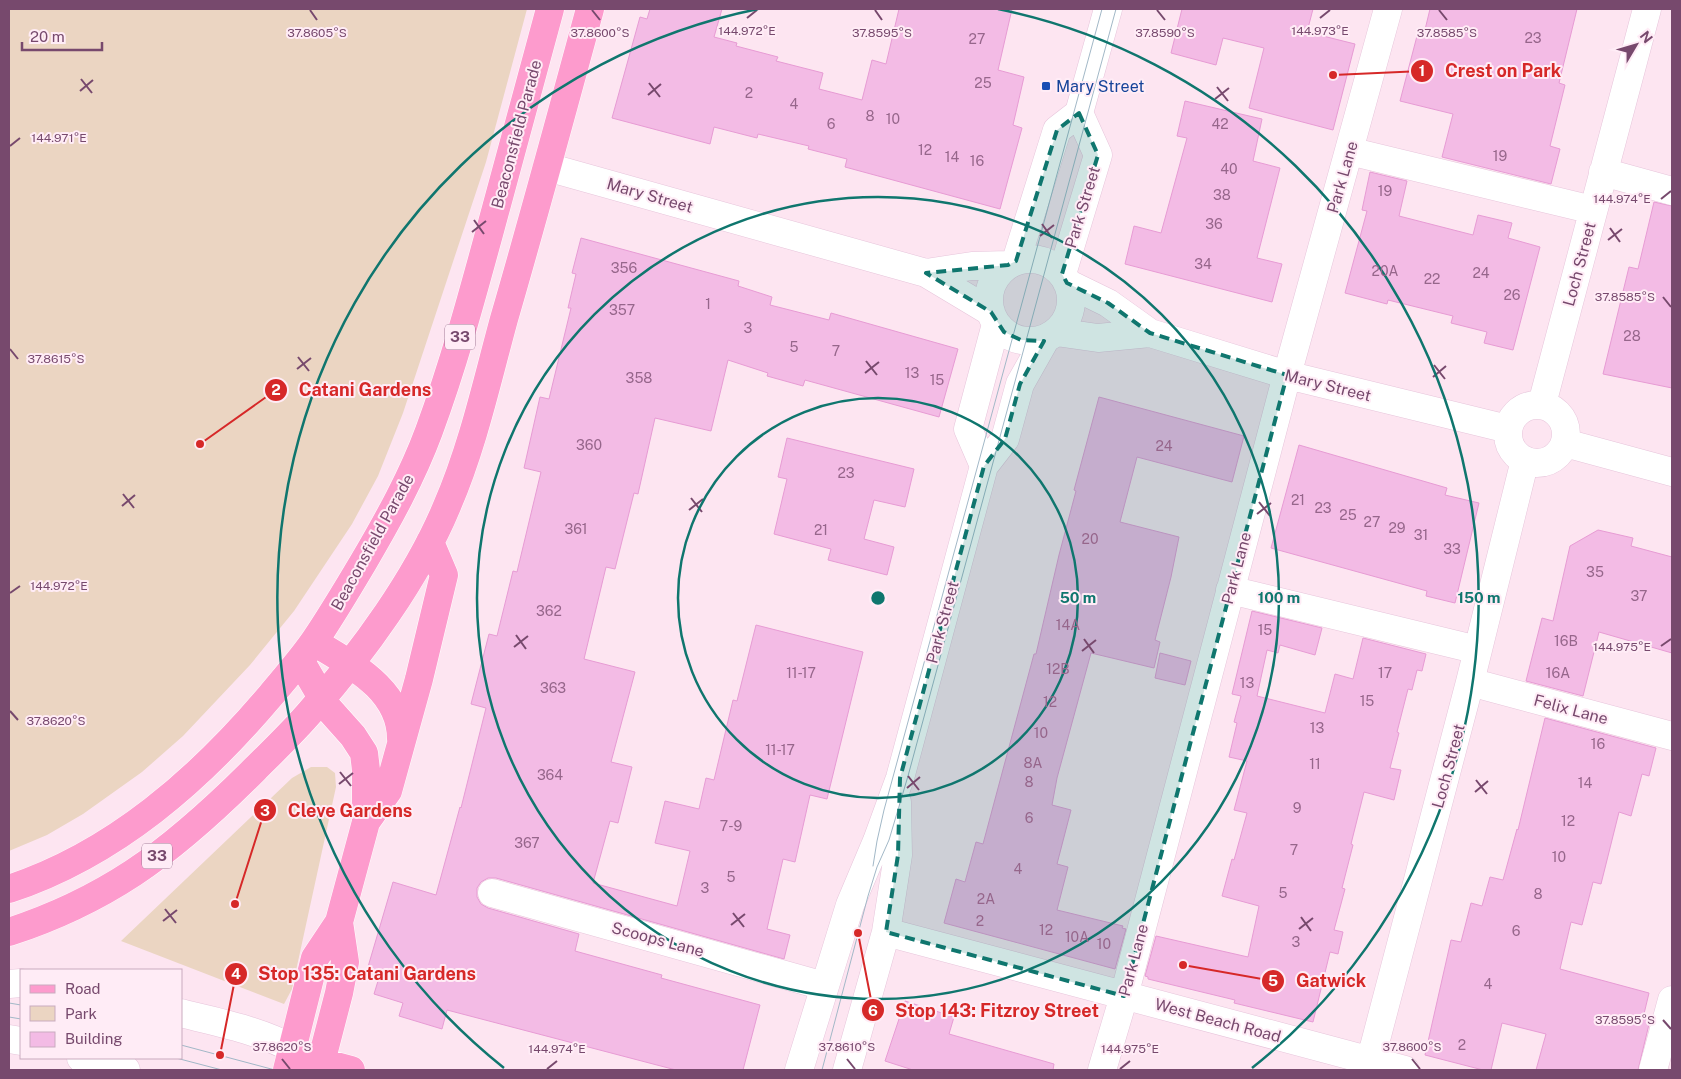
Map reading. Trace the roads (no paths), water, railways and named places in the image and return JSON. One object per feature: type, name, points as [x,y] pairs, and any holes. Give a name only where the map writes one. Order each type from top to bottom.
[{"type":"main road","name":"Beaconsfield Parade","points":[[9,889],[66,866],[104,846],[161,804],[221,750],[307,651],[385,526],[408,482],[429,432],[462,332],[550,9]]},
{"type":"main road","name":"33","points":[[9,932],[53,915],[132,874],[206,816],[311,712],[376,628],[408,579],[430,542],[448,505],[463,466],[590,9]]},
{"type":"main road","points":[[366,822],[388,791],[421,671],[444,575],[430,542]]},
{"type":"main road","points":[[307,651],[349,664],[367,676],[390,702],[398,718],[401,741]]},
{"type":"main road","points":[[307,651],[322,698],[364,753],[366,770],[366,822],[339,922],[315,958],[290,1060],[351,1070]]},
{"type":"main road","points":[[320,1066],[345,962],[339,922]]},
{"type":"street","points":[[1012,263],[1057,130],[1079,114],[1108,9]]},
{"type":"street","name":"Park Lane","points":[[1102,1070],[1124,996],[1286,375],[1388,9]]},
{"type":"street","name":"Loch Street","points":[[1542,404],[1602,172],[1647,9]]},
{"type":"street","name":"Park Street","points":[[1065,278],[1098,154],[1079,114]]},
{"type":"street","points":[[1349,150],[1593,210]]},
{"type":"street","name":"Mary Street","points":[[547,167],[926,273],[994,318]]},
{"type":"street","points":[[1602,172],[1672,191]]},
{"type":"street","points":[[1025,259],[1040,260],[1055,267],[1065,278],[1071,296],[1070,310],[1065,322],[1051,335],[1036,341],[1016,339],[1004,332],[994,318],[988,299],[991,286],[998,274],[1012,263],[1025,259]]},
{"type":"street","name":"Mary Street","points":[[926,273],[972,266],[1012,263]]},
{"type":"street","name":"Mary Street","points":[[1065,278],[1108,303],[1150,333],[1286,375],[1508,429]]},
{"type":"street","points":[[984,466],[968,429],[994,318]]},
{"type":"street","name":"Mary Street","points":[[1051,335],[1098,338],[1150,333]]},
{"type":"street","name":"Park Street","points":[[799,1070],[850,905],[877,841],[900,778],[984,466],[1005,439],[1020,384],[1051,335]]},
{"type":"street","points":[[1533,404],[1542,404],[1556,410],[1564,422],[1566,429],[1565,444],[1553,459],[1544,463],[1534,463],[1524,460],[1511,448],[1508,439],[1508,429],[1510,420],[1516,412],[1533,404]]},
{"type":"street","points":[[1565,444],[1672,472]]},
{"type":"street","name":"Loch Street","points":[[1369,1066],[1470,682],[1524,460]]},
{"type":"street","points":[[1230,590],[1478,650]]},
{"type":"street","name":"Felix Lane","points":[[1470,682],[1672,736]]},
{"type":"street","name":"Park Street","points":[[847,1070],[886,932],[897,862],[900,778]]},
{"type":"street","name":"Scoops Lane","points":[[492,893],[824,986]]},
{"type":"street","name":"West Beach Road","points":[[886,932],[1124,996],[1369,1066],[1405,1070]]},
{"type":"street","points":[[1653,1070],[1672,1000]]},
{"type":"street","points":[[182,1014],[252,1032],[276,1041],[290,1060]]},
{"type":"street","points":[[85,1059],[126,1070]]},
{"type":"tram line","points":[[873,866],[884,810],[1102,9]]},
{"type":"tram line","points":[[822,1070],[868,896],[877,867],[889,840],[908,776],[1116,9]]},
{"type":"tram line","points":[[9,1003],[20,1005]]},
{"type":"tram line","points":[[9,1017],[20,1019]]},
{"type":"tram line","points":[[182,1045],[275,1070]]},
{"type":"tram line","points":[[180,1059],[222,1070]]},
{"type":"place","name":"Crest on Park","points":[[1333,75]]},
{"type":"place","name":"Mary Street","points":[[1046,86]]},
{"type":"place","name":"Catani Gardens","points":[[200,444]]},
{"type":"place","name":"Cleve Gardens","points":[[235,904]]},
{"type":"place","name":"Stop 143: Fitzroy Street","points":[[858,933]]},
{"type":"place","name":"Gatwick","points":[[1183,965]]},
{"type":"place","name":"Stop 135: Catani Gardens","points":[[220,1055]]}]
